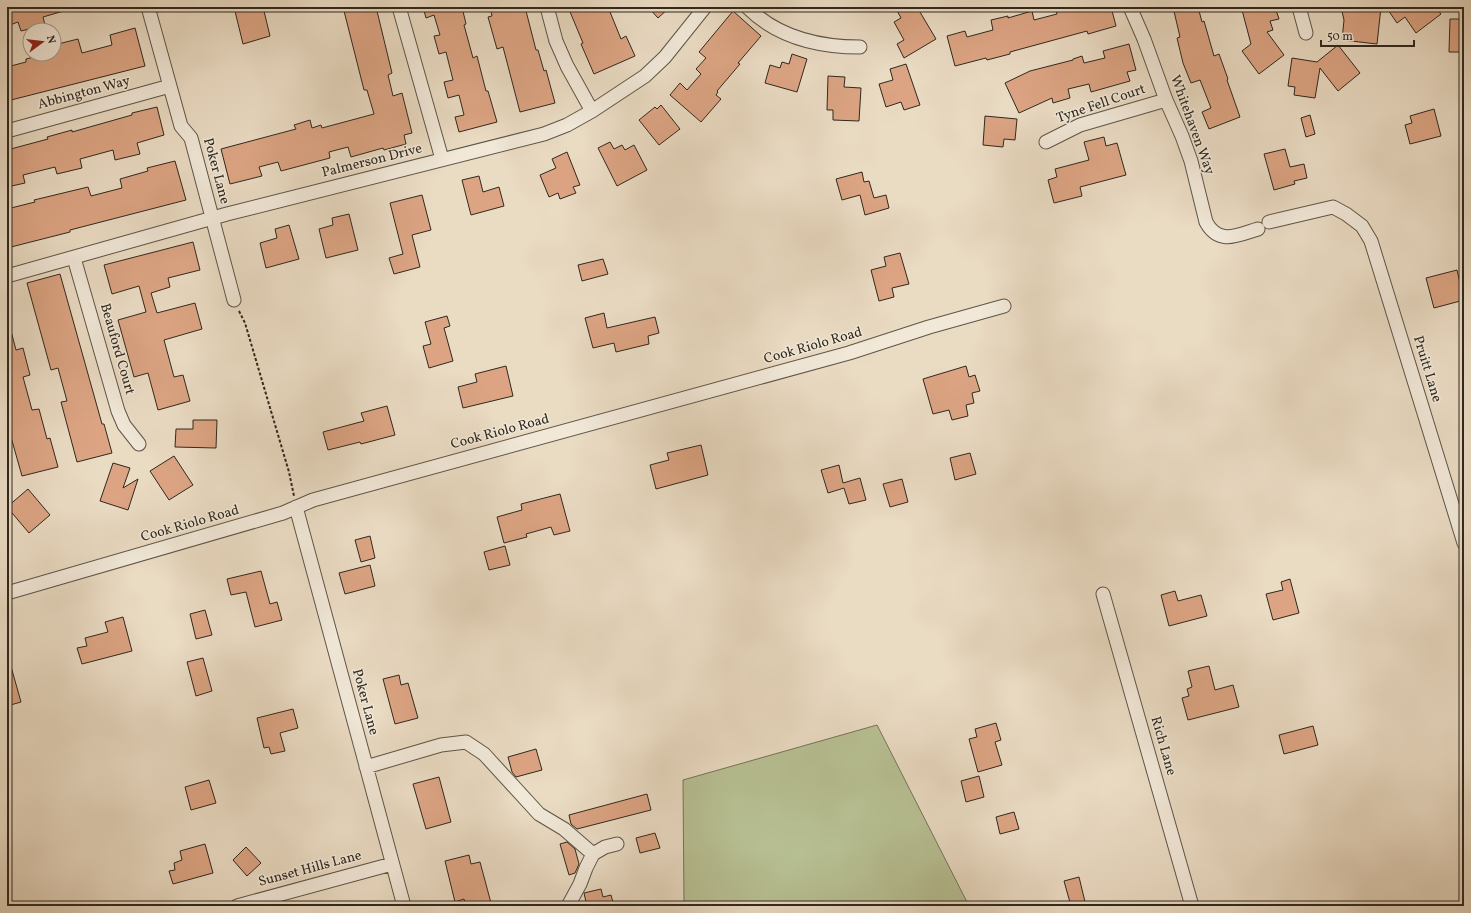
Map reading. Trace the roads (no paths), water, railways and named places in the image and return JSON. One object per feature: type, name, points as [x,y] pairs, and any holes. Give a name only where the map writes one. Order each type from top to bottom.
[{"type":"street","name":"Poker Lane","points":[[148,7],[181,126],[191,138],[234,300]]},
{"type":"street","points":[[399,7],[442,159]]},
{"type":"street","points":[[546,7],[556,41],[567,66],[592,111]]},
{"type":"street","name":"Palmerson Drive","points":[[7,276],[212,218],[544,134],[566,125],[592,111],[644,76],[665,57],[705,7]]},
{"type":"street","points":[[747,7],[757,17],[777,29],[796,37],[818,44],[842,47],[860,47]]},
{"type":"street","name":"Whitehaven Way","points":[[1130,7],[1144,39],[1166,100],[1186,149],[1206,222],[1210,229],[1223,238],[1333,207],[1346,214]]},
{"type":"street","points":[[1299,7],[1306,33]]},
{"type":"street","name":"Abbington Way","points":[[7,131],[170,86]]},
{"type":"street","name":"Tyne Fell Court","points":[[1046,142],[1080,125],[1166,100]]},
{"type":"street","name":"Pruitt Lane","points":[[1346,214],[1362,226],[1371,241],[1464,543]]},
{"type":"street","name":"Beauford Court","points":[[74,258],[118,411],[124,425],[138,444]]},
{"type":"street","name":"Cook Riolo Road","points":[[7,593],[283,513],[313,500],[849,353],[929,327],[1004,306]]},
{"type":"street","name":"Poker Lane","points":[[296,507],[404,906]]},
{"type":"street","name":"Rich Lane","points":[[1103,594],[1192,906]]},
{"type":"street","points":[[366,767],[441,746],[466,742],[484,754],[539,814],[564,829],[594,854]]},
{"type":"street","points":[[568,906],[594,854],[605,847],[617,844]]},
{"type":"street","name":"Sunset Hills Lane","points":[[237,906],[392,864]]}]
